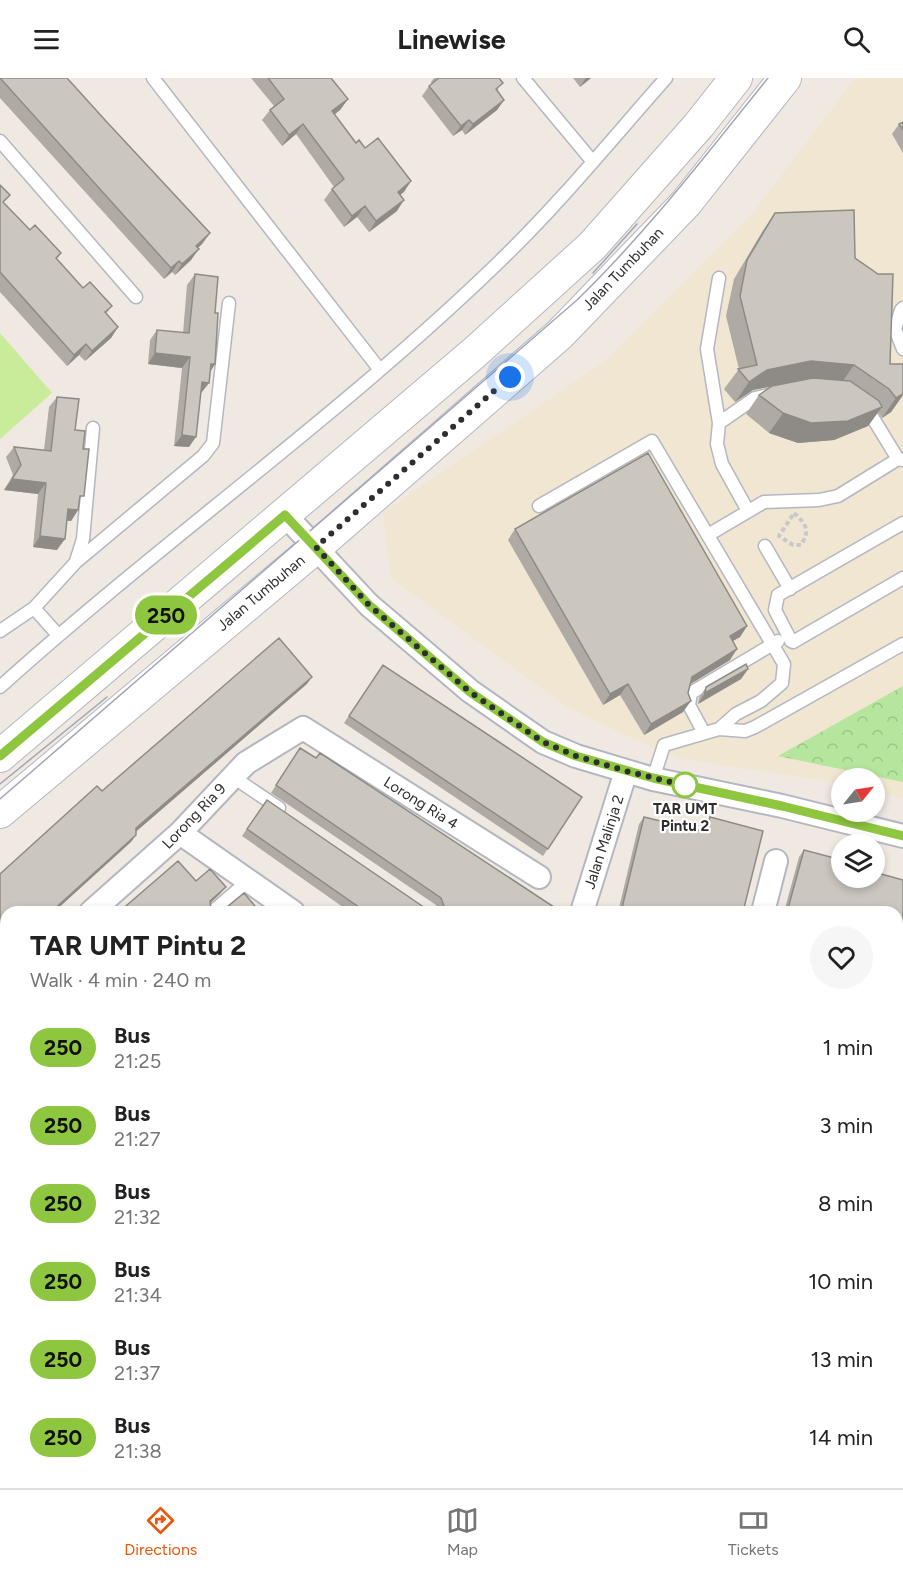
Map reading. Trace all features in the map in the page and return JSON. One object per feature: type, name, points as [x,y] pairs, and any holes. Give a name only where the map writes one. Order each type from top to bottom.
[{"type":"main road","points":[[0,756],[474,353],[592,246],[699,125],[736,78]]},
{"type":"main road","name":"Jalan Tumbuhan","points":[[0,812],[316,547],[560,334],[686,203],[785,78]]},
{"type":"main road","points":[[351,457],[333,485],[333,496],[340,506],[352,507],[378,493]]},
{"type":"main road","points":[[234,558],[250,553],[261,553],[271,561],[271,574],[264,591]]},
{"type":"street","points":[[285,515],[369,605],[470,692],[543,742],[576,756],[626,771],[903,836]]},
{"type":"street","name":"Lorong Ria 9","points":[[98,906],[180,833],[246,763],[303,728]]},
{"type":"street","name":"Lorong Ria 4","points":[[303,728],[539,877]]},
{"type":"street","name":"Jalan Malinja 2","points":[[584,906],[626,771]]},
{"type":"street","points":[[180,833],[284,906]]},
{"type":"street","points":[[765,906],[776,861]]},
{"type":"lane","points":[[153,78],[380,370]]},
{"type":"lane","points":[[523,78],[593,162]]},
{"type":"lane","points":[[0,687],[58,635],[380,370],[502,259],[593,162],[666,78]]},
{"type":"lane","points":[[0,141],[136,297]]},
{"type":"lane","points":[[719,278],[707,349],[719,423],[717,444],[722,464],[748,511]]},
{"type":"lane","points":[[0,631],[34,608],[76,562],[203,456],[213,443],[229,303]]},
{"type":"lane","points":[[903,309],[895,329],[903,349]]},
{"type":"lane","points":[[719,423],[755,398],[788,391]]},
{"type":"lane","points":[[708,535],[764,502],[819,500],[838,496],[900,459],[871,415],[855,404]]},
{"type":"lane","points":[[76,562],[83,539],[93,428]]},
{"type":"lane","points":[[539,506],[652,441],[784,664],[782,683],[761,701],[735,714],[719,729]]},
{"type":"lane","points":[[903,523],[778,595],[775,610],[791,641],[797,641],[903,578]]},
{"type":"lane","points":[[765,546],[790,589]]},
{"type":"lane","points":[[34,608],[58,635]]},
{"type":"lane","points":[[704,733],[689,705],[691,693],[788,636]]},
{"type":"lane","points":[[653,778],[664,745],[719,729],[745,731],[755,727],[903,644]]},
{"type":"lane","points":[[233,777],[292,817]]},
{"type":"lane","points":[[219,906],[248,881]]},
{"type":"path","points":[[794,513],[805,523],[807,535],[801,546],[792,545],[779,536],[794,513]]},
{"type":"shaded area","points":[[855,78],[903,78],[903,799],[885,794],[885,768],[831,768],[831,781],[682,759],[625,735],[566,706],[391,578],[383,512],[604,362],[753,213]]},
{"type":"green space","points":[[0,333],[52,393],[0,439]]},
{"type":"green space","points":[[903,686],[903,782],[885,778],[885,768],[836,768],[778,756]]},
{"type":"building","points":[[0,78],[67,78],[210,233],[196,246],[199,249],[182,264],[179,261],[171,268]]},
{"type":"building","points":[[268,78],[331,78],[348,99],[332,111],[356,143],[359,140],[365,148],[378,138],[411,181],[398,192],[404,200],[376,221],[365,206],[352,216],[332,189],[344,179],[303,124],[289,135],[270,110],[284,99]]},
{"type":"building","points":[[439,78],[499,78],[503,83],[496,89],[504,100],[473,124],[469,120],[461,126],[429,86]]},
{"type":"building","points":[[0,185],[10,195],[3,202],[30,230],[35,225],[61,253],[56,258],[83,288],[90,282],[112,306],[105,312],[118,327],[92,351],[86,344],[74,355],[0,272]]},
{"type":"building","points":[[854,210],[855,258],[878,274],[893,274],[890,364],[903,364],[903,394],[896,398],[889,389],[854,365],[811,361],[767,370],[749,382],[738,369],[757,365],[740,296],[747,260],[775,213]]},
{"type":"building","points":[[195,274],[218,277],[215,364],[211,364],[209,383],[202,382],[196,437],[182,435],[190,357],[155,353],[157,330],[189,333]]},
{"type":"building","points":[[813,378],[850,381],[879,401],[882,407],[848,421],[811,423],[783,413],[759,395],[772,386]]},
{"type":"building","points":[[57,397],[79,399],[75,430],[85,431],[83,449],[89,449],[84,496],[80,496],[78,510],[68,509],[65,539],[40,536],[46,483],[12,479],[21,465],[14,447],[51,451]]},
{"type":"building","points":[[648,453],[747,626],[730,636],[737,649],[692,677],[688,693],[691,701],[651,724],[628,684],[610,694],[515,529]]},
{"type":"building","points":[[279,638],[312,677],[136,828],[136,835],[58,906],[0,906],[0,874],[97,786],[102,791]]},
{"type":"building","points":[[746,664],[748,669],[705,693],[706,687]]},
{"type":"building","points":[[383,665],[582,797],[548,849],[349,716]]},
{"type":"building","points":[[300,748],[316,758],[320,753],[552,906],[444,906],[441,898],[276,785]]},
{"type":"building","points":[[267,800],[422,906],[357,906],[247,829]]},
{"type":"building","points":[[644,817],[706,832],[710,817],[763,831],[744,906],[622,906]]},
{"type":"building","points":[[804,850],[831,857],[831,888],[885,888],[885,875],[903,880],[903,906],[789,906]]},
{"type":"building","points":[[178,861],[196,881],[210,869],[226,887],[210,901],[211,906],[126,906]]},
{"type":"building","points":[[244,893],[255,906],[228,906]]},
{"type":"tram line","points":[[0,799],[577,300],[652,220],[768,78]]},
{"type":"tram line","points":[[593,273],[637,224]]},
{"type":"tram line","points":[[0,784],[107,697]]},
{"type":"bus line","name":"250","points":[[0,756],[285,515],[369,605],[470,692],[543,742],[576,756],[626,771],[903,836]]},
{"type":"place","name":"TAR UMT Pintu 2","points":[[685,785]]},
{"type":"route","points":[[510,377],[316,547],[369,605],[470,692],[543,742],[576,756],[691,787],[685,785]]}]
